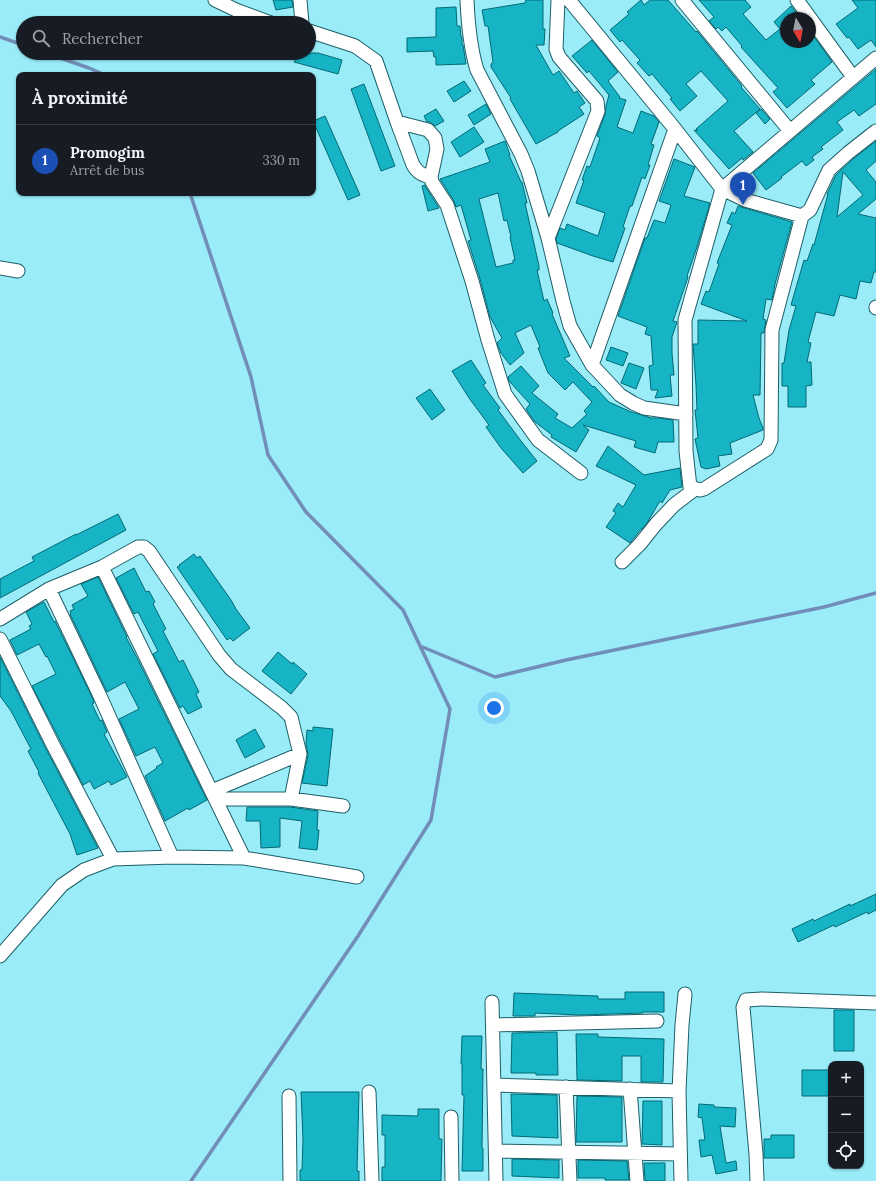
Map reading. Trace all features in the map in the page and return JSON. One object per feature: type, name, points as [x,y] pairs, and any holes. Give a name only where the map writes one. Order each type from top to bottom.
[{"type":"street","points":[[215,0],[252,16]]},
{"type":"street","points":[[300,0],[301,16]]},
{"type":"street","points":[[467,0],[469,38],[477,70],[528,170],[548,238],[570,326],[592,364],[620,395],[644,408],[686,414]]},
{"type":"street","points":[[548,238],[598,111],[597,101],[558,57],[556,49],[558,0]]},
{"type":"street","points":[[569,0],[675,129],[722,189],[745,200],[802,216]]},
{"type":"street","points":[[682,0],[790,131]]},
{"type":"street","points":[[797,0],[853,77]]},
{"type":"street","points":[[316,33],[354,46],[376,61],[413,165],[416,171],[422,175],[431,177]]},
{"type":"street","points":[[876,58],[722,189],[685,320],[686,451],[690,487],[700,490],[767,449],[771,440],[772,330],[802,216],[810,210],[829,170],[876,131]]},
{"type":"street","points":[[397,122],[428,130],[435,138],[437,149],[431,177],[432,182],[447,204],[472,281],[505,394],[538,440],[581,473]]},
{"type":"street","points":[[592,364],[675,129]]},
{"type":"street","points":[[0,268],[18,271]]},
{"type":"street","points":[[622,562],[674,505],[695,489]]},
{"type":"street","points":[[0,619],[49,590],[102,567],[138,547],[144,547],[149,551],[219,655],[232,669],[291,716],[300,754],[292,799]]},
{"type":"street","points":[[102,567],[244,858]]},
{"type":"street","points":[[49,590],[100,696],[172,857]]},
{"type":"street","points":[[0,640],[113,859]]},
{"type":"street","points":[[214,795],[300,754]]},
{"type":"street","points":[[214,795],[292,799],[343,806]]},
{"type":"street","points":[[0,956],[62,885],[84,870],[113,859],[172,857],[244,858],[356,876]]},
{"type":"street","points":[[681,1181],[678,1091],[685,994]]},
{"type":"street","points":[[757,1181],[743,1007],[746,1000],[762,999],[876,1003]]},
{"type":"street","points":[[492,1002],[496,1181]]},
{"type":"street","points":[[493,1025],[658,1021]]},
{"type":"street","points":[[494,1085],[678,1091]]},
{"type":"street","points":[[566,1087],[570,1181]]},
{"type":"street","points":[[630,1089],[637,1181]]},
{"type":"street","points":[[369,1092],[372,1181]]},
{"type":"street","points":[[289,1096],[290,1181]]},
{"type":"street","points":[[451,1117],[452,1181]]},
{"type":"street","points":[[496,1151],[680,1154]]},
{"type":"building","points":[[273,0],[292,0],[293,7],[276,10]]},
{"type":"building","points":[[526,0],[543,0],[543,29],[545,29],[544,45],[536,45],[553,75],[559,71],[574,93],[577,91],[585,103],[579,107],[584,114],[558,132],[536,144],[510,99],[511,98],[491,67],[493,62],[488,26],[485,26],[482,10],[525,3]]},
{"type":"building","points":[[641,0],[644,5],[650,0],[668,0],[696,32],[697,31],[760,109],[734,131],[753,152],[743,160],[742,158],[729,169],[694,130],[698,131],[696,129],[728,101],[701,71],[686,84],[697,96],[680,111],[670,99],[672,98],[652,74],[649,76],[637,63],[640,60],[622,40],[620,42],[610,30],[629,14],[627,12]]},
{"type":"building","points":[[699,0],[745,0],[751,7],[743,14],[766,40],[780,29],[780,48],[816,48],[816,39],[832,62],[811,80],[815,84],[787,108],[773,92],[778,88],[741,47],[742,46],[726,27],[722,31],[718,27],[716,29],[709,21],[714,17]]},
{"type":"building","points":[[852,0],[876,0],[876,47],[871,40],[858,49],[836,24],[858,8]]},
{"type":"building","points":[[791,6],[796,12],[785,12]]},
{"type":"building","points":[[456,7],[457,26],[460,26],[466,64],[436,65],[436,57],[434,57],[433,51],[407,52],[407,38],[436,37],[436,8]]},
{"type":"building","points":[[780,16],[780,29],[774,22]]},
{"type":"building","points":[[592,40],[618,72],[608,81],[620,97],[619,98],[626,100],[617,127],[633,133],[641,111],[654,116],[659,122],[651,144],[654,145],[648,165],[650,165],[645,179],[642,177],[632,206],[630,206],[623,227],[625,228],[613,262],[557,243],[556,239],[560,228],[565,230],[567,224],[598,236],[605,213],[576,203],[587,166],[590,167],[600,138],[597,136],[605,114],[609,95],[589,71],[587,73],[572,56]]},
{"type":"building","points":[[316,53],[342,60],[338,74],[294,62],[295,60],[316,60]]},
{"type":"building","points":[[876,69],[876,104],[859,116],[854,110],[837,122],[843,130],[821,147],[823,149],[812,157],[814,160],[806,166],[802,161],[766,190],[753,173]]},
{"type":"building","points":[[464,81],[471,91],[454,102],[447,91]]},
{"type":"building","points":[[364,84],[395,166],[381,171],[351,89]]},
{"type":"building","points":[[486,104],[491,114],[474,125],[468,115]]},
{"type":"building","points":[[436,109],[444,121],[435,126],[430,122],[427,122],[424,116]]},
{"type":"building","points":[[761,109],[770,119],[765,124],[756,113]]},
{"type":"building","points":[[325,116],[360,195],[348,200],[316,128],[316,120]]},
{"type":"building","points":[[474,127],[484,142],[460,157],[451,142]]},
{"type":"building","points":[[505,141],[509,155],[522,182],[527,203],[525,203],[539,266],[539,270],[537,270],[544,301],[547,299],[570,356],[564,358],[609,402],[629,411],[651,418],[673,420],[674,442],[658,442],[655,453],[634,447],[636,441],[583,425],[589,430],[576,452],[551,437],[552,435],[534,421],[526,409],[530,404],[509,381],[508,377],[521,366],[539,386],[532,393],[558,414],[555,418],[572,428],[587,414],[584,411],[592,402],[573,382],[565,390],[548,373],[531,325],[515,333],[524,353],[510,365],[501,353],[497,343],[502,338],[490,317],[468,241],[471,240],[461,205],[456,207],[454,201],[440,179],[490,162],[485,149]],"holes":[[[498,193],[504,221],[507,220],[515,260],[513,260],[513,263],[496,267],[479,199]]]},
{"type":"building","points":[[876,141],[876,161],[866,170],[876,182],[876,199],[858,214],[876,218],[876,272],[874,272],[871,283],[860,281],[856,299],[840,295],[834,316],[816,312],[808,342],[811,343],[807,362],[811,362],[812,385],[806,386],[806,407],[788,407],[788,386],[782,386],[782,363],[784,363],[789,330],[796,306],[791,305],[804,260],[807,261],[813,244],[814,245],[827,194],[836,175]],"holes":[[[843,172],[863,195],[837,217]]]},
{"type":"building","points":[[674,159],[695,167],[684,196],[710,203],[673,321],[677,322],[672,337],[674,375],[670,375],[672,396],[655,398],[658,390],[651,390],[649,366],[653,365],[651,336],[645,334],[647,327],[618,316],[645,238],[647,238],[654,220],[665,223],[671,205],[659,201]]},
{"type":"building","points":[[425,185],[439,208],[428,211],[422,186]]},
{"type":"building","points":[[738,206],[792,222],[772,300],[766,299],[763,319],[766,320],[764,333],[761,333],[760,395],[753,395],[763,430],[730,443],[732,454],[718,456],[720,466],[706,469],[701,467],[695,439],[698,438],[695,410],[697,410],[693,344],[698,344],[698,320],[747,321],[701,304],[706,291],[709,292],[719,264],[717,263],[732,225],[727,223],[732,212],[735,214]]},
{"type":"building","points":[[611,347],[628,353],[623,366],[606,360]]},
{"type":"building","points":[[471,360],[486,383],[483,385],[500,408],[498,410],[537,461],[523,473],[501,448],[486,427],[489,425],[469,398],[452,371]]},
{"type":"building","points":[[629,363],[644,368],[636,389],[621,383]]},
{"type":"building","points":[[430,389],[445,410],[432,420],[416,398]]},
{"type":"building","points":[[608,446],[644,475],[680,468],[682,487],[670,490],[662,503],[660,501],[647,523],[630,543],[606,527],[616,513],[613,511],[618,503],[623,507],[636,485],[596,466]]},
{"type":"building","points":[[118,514],[126,530],[0,598],[0,579],[34,561],[32,557]]},
{"type":"building","points":[[194,554],[197,558],[200,556],[250,628],[233,641],[230,638],[227,640],[177,567]]},
{"type":"building","points":[[134,568],[146,592],[149,591],[155,602],[153,604],[166,629],[163,631],[179,662],[183,660],[199,692],[196,694],[202,707],[188,714],[183,706],[180,708],[153,654],[158,651],[138,612],[134,614],[116,578]]},
{"type":"building","points":[[98,577],[207,800],[189,810],[188,808],[165,821],[145,776],[163,763],[155,747],[136,756],[119,719],[139,709],[125,682],[107,692],[70,614],[70,611],[74,609],[72,605],[88,596],[81,584]]},
{"type":"building","points":[[44,602],[54,622],[55,621],[93,699],[94,703],[92,704],[100,721],[102,720],[107,732],[104,734],[127,777],[111,785],[109,781],[94,789],[90,781],[83,785],[32,686],[56,674],[47,656],[46,657],[39,644],[17,655],[10,640],[31,629],[29,626],[32,624],[26,612]]},
{"type":"building","points":[[278,652],[307,674],[291,694],[262,671]]},
{"type":"building","points":[[0,657],[98,848],[77,855],[70,834],[28,751],[31,749],[11,711],[0,696]]},
{"type":"building","points":[[313,727],[333,729],[327,786],[302,783],[308,755],[306,744],[307,730],[313,731]]},
{"type":"building","points":[[255,729],[265,747],[245,758],[236,740]]},
{"type":"building","points":[[247,807],[290,807],[318,811],[317,830],[319,830],[317,850],[299,848],[302,821],[280,818],[280,847],[261,848],[260,821],[246,821]]},
{"type":"building","points":[[876,894],[876,910],[868,914],[867,912],[835,927],[834,925],[798,942],[792,929]]},
{"type":"building","points":[[625,992],[664,992],[664,1012],[579,1015],[535,1013],[535,1016],[513,1016],[514,993],[598,996],[598,999],[625,999]]},
{"type":"building","points":[[834,1010],[854,1010],[854,1051],[834,1051]]},
{"type":"building","points":[[557,1032],[558,1075],[511,1073],[512,1033]]},
{"type":"building","points":[[576,1034],[598,1034],[598,1037],[664,1039],[663,1082],[641,1082],[641,1056],[622,1056],[622,1081],[577,1080]]},
{"type":"building","points":[[462,1036],[482,1036],[481,1069],[483,1069],[483,1171],[462,1171],[464,1095],[462,1095]]},
{"type":"building","points":[[802,1070],[828,1070],[828,1096],[802,1096]]},
{"type":"building","points":[[301,1092],[359,1092],[357,1171],[359,1171],[359,1181],[300,1181],[300,1170],[302,1170],[303,1139]]},
{"type":"building","points":[[511,1094],[557,1095],[558,1138],[512,1136]]},
{"type":"building","points":[[577,1096],[622,1097],[622,1142],[576,1142]]},
{"type":"building","points":[[643,1101],[662,1101],[662,1145],[642,1144]]},
{"type":"building","points":[[699,1104],[714,1105],[714,1107],[736,1108],[735,1127],[720,1126],[726,1163],[736,1161],[737,1170],[716,1174],[712,1155],[701,1157],[699,1140],[705,1140],[702,1118],[698,1117]]},
{"type":"building","points":[[418,1109],[439,1109],[439,1139],[442,1139],[441,1181],[382,1181],[382,1167],[385,1167],[385,1135],[382,1135],[382,1115],[418,1116]]},
{"type":"building","points":[[771,1135],[794,1135],[794,1158],[764,1158],[764,1139],[771,1139]]},
{"type":"building","points":[[512,1159],[559,1160],[559,1178],[512,1176]]},
{"type":"building","points":[[578,1160],[627,1161],[629,1180],[578,1178]]},
{"type":"building","points":[[644,1163],[665,1163],[665,1181],[645,1181]]},
{"type":"waterway","points":[[0,37],[16,43]]},
{"type":"waterway","points":[[66,60],[98,72]]},
{"type":"waterway","points":[[191,196],[251,377],[268,455],[306,512],[403,610],[450,709],[431,820],[358,936],[191,1181]]},
{"type":"waterway","points":[[420,646],[495,677],[566,660],[824,607],[876,593]]},
{"type":"place","name":"Promogim","points":[[743,205]]}]
